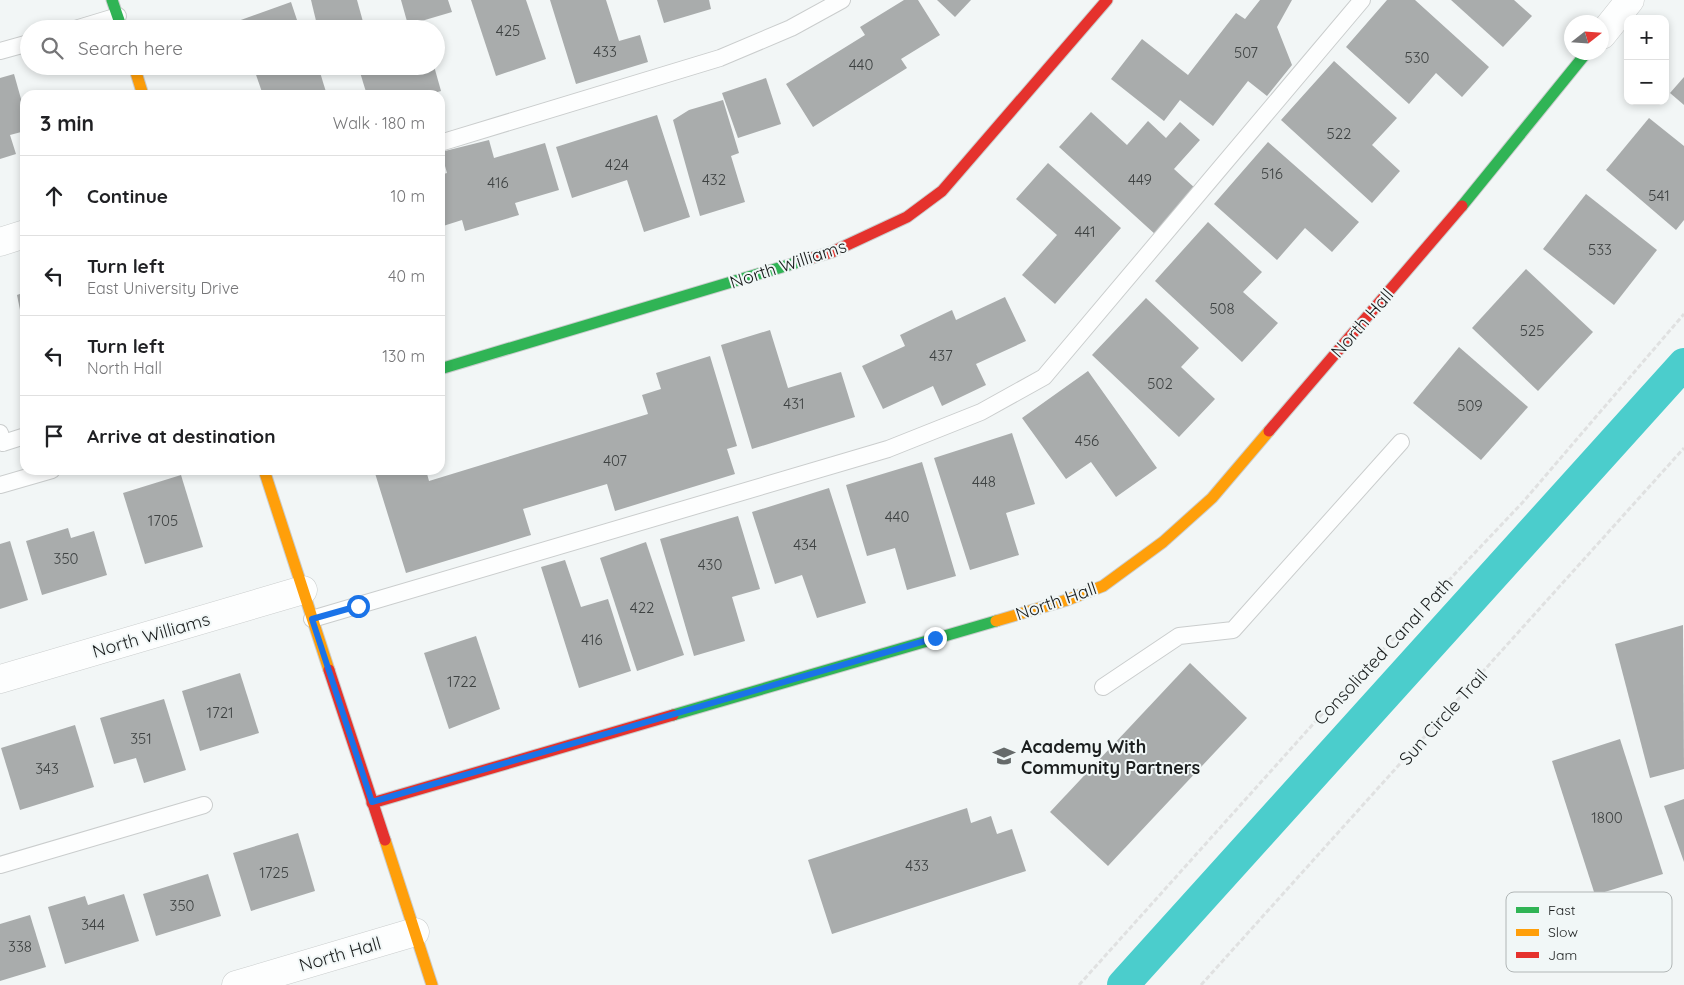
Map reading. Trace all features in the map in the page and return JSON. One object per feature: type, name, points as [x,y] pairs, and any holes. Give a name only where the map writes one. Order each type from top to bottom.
[{"type":"street","points":[[112,0],[119,20]]},
{"type":"street","name":"North Williams","points":[[445,368],[832,252],[907,217],[942,191],[1107,0]]},
{"type":"street","points":[[1609,26],[1630,0]]},
{"type":"street","name":"North Hall","points":[[372,802],[1058,602],[1102,586],[1163,542],[1212,498],[1456,213],[1580,60]]},
{"type":"street","points":[[137,75],[141,90]]},
{"type":"street","points":[[0,242],[20,236]]},
{"type":"street","points":[[266,475],[432,985]]},
{"type":"street","name":"North Williams","points":[[0,679],[303,590]]},
{"type":"street","name":"North Hall","points":[[236,985],[415,932]]},
{"type":"lane","points":[[445,141],[720,58],[791,28],[842,0]]},
{"type":"lane","points":[[312,619],[888,449],[981,412],[1044,377],[1362,0]]},
{"type":"lane","points":[[0,51],[20,45]]},
{"type":"lane","points":[[0,433],[3,443],[20,438]]},
{"type":"lane","points":[[1103,687],[1179,636],[1233,630],[1400,442]]},
{"type":"lane","points":[[0,485],[35,475]]},
{"type":"lane","points":[[0,865],[204,805]]},
{"type":"path","name":"Consoliated Canal Path","points":[[1079,985],[1323,713],[1523,502],[1684,314]]},
{"type":"path","name":"Sun Circle Trail","points":[[1202,985],[1684,448]]},
{"type":"building","points":[[311,0],[357,0],[363,20],[316,20]]},
{"type":"building","points":[[401,0],[448,0],[452,12],[425,20],[407,20]]},
{"type":"building","points":[[471,0],[526,0],[546,59],[496,76]]},
{"type":"building","points":[[550,0],[606,0],[619,41],[640,35],[648,62],[576,84]]},
{"type":"building","points":[[657,0],[709,0],[711,9],[664,23]]},
{"type":"building","points":[[904,0],[918,0],[940,35],[901,59],[907,68],[813,127],[786,84],[865,35],[860,27]]},
{"type":"building","points":[[937,0],[971,0],[955,17]]},
{"type":"building","points":[[1260,0],[1292,0],[1277,27],[1292,65],[1267,96],[1248,81],[1213,126],[1180,100],[1164,121],[1111,79],[1142,39],[1188,75],[1236,13],[1245,19]]},
{"type":"building","points":[[1387,0],[1415,0],[1489,67],[1462,97],[1436,73],[1409,104],[1346,47]]},
{"type":"building","points":[[1451,0],[1514,0],[1532,16],[1503,47]]},
{"type":"building","points":[[291,2],[297,20],[241,20]]},
{"type":"building","points":[[1334,61],[1397,118],[1372,145],[1400,171],[1372,203],[1281,120]]},
{"type":"building","points":[[14,74],[20,95],[20,132],[10,135],[16,154],[0,159],[0,78]]},
{"type":"building","points":[[256,75],[321,75],[325,90],[261,90]]},
{"type":"building","points":[[361,75],[437,75],[441,90],[365,90]]},
{"type":"building","points":[[1684,77],[1684,105],[1670,93]]},
{"type":"building","points":[[766,78],[781,124],[738,138],[722,93]]},
{"type":"building","points":[[723,100],[739,153],[731,156],[745,202],[700,216],[673,120],[689,110]]},
{"type":"building","points":[[1091,112],[1127,145],[1148,121],[1166,138],[1180,122],[1200,140],[1174,169],[1196,189],[1156,235],[1059,147]]},
{"type":"building","points":[[657,115],[690,217],[644,232],[627,180],[572,198],[556,147]]},
{"type":"building","points":[[1649,118],[1684,146],[1684,220],[1676,230],[1606,170]]},
{"type":"building","points":[[489,140],[494,158],[545,143],[559,190],[515,203],[519,215],[465,231],[462,220],[445,225],[445,174],[447,173],[445,151]]},
{"type":"building","points":[[1268,142],[1359,222],[1332,252],[1305,228],[1277,260],[1214,204]]},
{"type":"building","points":[[1048,163],[1121,228],[1055,304],[1022,275],[1057,235],[1016,199]]},
{"type":"building","points":[[1586,194],[1657,250],[1614,305],[1543,249]]},
{"type":"building","points":[[1208,222],[1262,272],[1243,292],[1278,323],[1242,362],[1155,281]]},
{"type":"building","points":[[1526,269],[1593,332],[1538,391],[1472,328]]},
{"type":"building","points":[[20,294],[20,310],[17,295]]},
{"type":"building","points":[[1005,297],[1026,341],[976,364],[986,385],[942,406],[933,386],[883,409],[862,366],[905,346],[900,335],[952,310],[956,320]]},
{"type":"building","points":[[1146,298],[1199,348],[1181,367],[1215,399],[1179,437],[1092,355]]},
{"type":"building","points":[[770,330],[788,388],[841,372],[855,417],[752,449],[721,345]]},
{"type":"building","points":[[1459,347],[1528,407],[1481,460],[1413,403]]},
{"type":"building","points":[[710,356],[737,446],[727,449],[735,474],[615,511],[607,484],[523,509],[531,535],[406,573],[376,475],[427,475],[429,481],[648,414],[642,395],[661,389],[656,373]]},
{"type":"building","points":[[1088,371],[1157,468],[1116,497],[1091,462],[1066,479],[1022,418]]},
{"type":"building","points":[[1012,433],[1035,504],[1006,513],[1019,555],[970,570],[934,458]]},
{"type":"building","points":[[922,462],[956,576],[907,590],[895,548],[867,556],[846,485]]},
{"type":"building","points":[[181,475],[203,547],[145,564],[123,493]]},
{"type":"building","points":[[829,488],[866,603],[817,618],[802,575],[775,584],[752,512]]},
{"type":"building","points":[[738,516],[760,589],[732,597],[745,641],[694,656],[660,539]]},
{"type":"building","points":[[68,528],[71,538],[94,531],[107,575],[42,595],[26,541]]},
{"type":"building","points":[[10,541],[28,600],[0,609],[0,544]]},
{"type":"building","points":[[646,542],[684,655],[637,671],[600,558]]},
{"type":"building","points":[[565,560],[581,607],[608,599],[631,671],[579,688],[541,567]]},
{"type":"building","points":[[1683,625],[1684,769],[1650,778],[1615,644]]},
{"type":"building","points":[[476,636],[500,709],[449,729],[424,653]]},
{"type":"building","points":[[1190,663],[1247,718],[1108,866],[1050,812]]},
{"type":"building","points":[[240,673],[259,733],[200,751],[182,691]]},
{"type":"building","points":[[164,699],[186,770],[144,783],[136,758],[114,764],[100,718]]},
{"type":"building","points":[[75,725],[94,787],[20,810],[1,748]]},
{"type":"building","points":[[1620,739],[1663,874],[1605,892],[1594,892],[1552,761]]},
{"type":"building","points":[[1684,799],[1684,862],[1664,806]]},
{"type":"building","points":[[967,808],[971,823],[991,816],[997,834],[1012,829],[1026,871],[832,934],[808,860]]},
{"type":"building","points":[[298,833],[315,891],[251,911],[233,853]]},
{"type":"building","points":[[208,874],[221,916],[156,936],[143,894]]},
{"type":"building","points":[[124,894],[139,941],[65,964],[48,907],[85,896],[88,905]]},
{"type":"building","points":[[30,915],[46,967],[0,981],[0,924]]},
{"type":"waterway","points":[[1123,985],[1684,364]]},
{"type":"traffic: fast","points":[[112,0],[119,20]]},
{"type":"traffic: fast","points":[[1462,206],[1581,60]]},
{"type":"traffic: fast","points":[[445,368],[812,258]]},
{"type":"traffic: fast","points":[[673,715],[996,621]]},
{"type":"traffic: slow","points":[[137,75],[141,90]]},
{"type":"traffic: slow","points":[[996,621],[1067,600],[1103,586],[1163,542],[1212,498],[1269,431]]},
{"type":"traffic: slow","points":[[266,475],[329,670]]},
{"type":"traffic: slow","points":[[385,840],[432,985]]},
{"type":"traffic: jam","points":[[812,258],[832,252],[907,217],[942,191],[1107,0]]},
{"type":"traffic: jam","points":[[1269,431],[1462,206]]},
{"type":"traffic: jam","points":[[329,670],[385,840]]},
{"type":"traffic: jam","points":[[372,803],[673,715]]},
{"type":"place","name":"Academy With Community Partners","points":[[1004,756]]},
{"type":"route","points":[[358,606],[312,619],[372,802],[935,638]]}]
